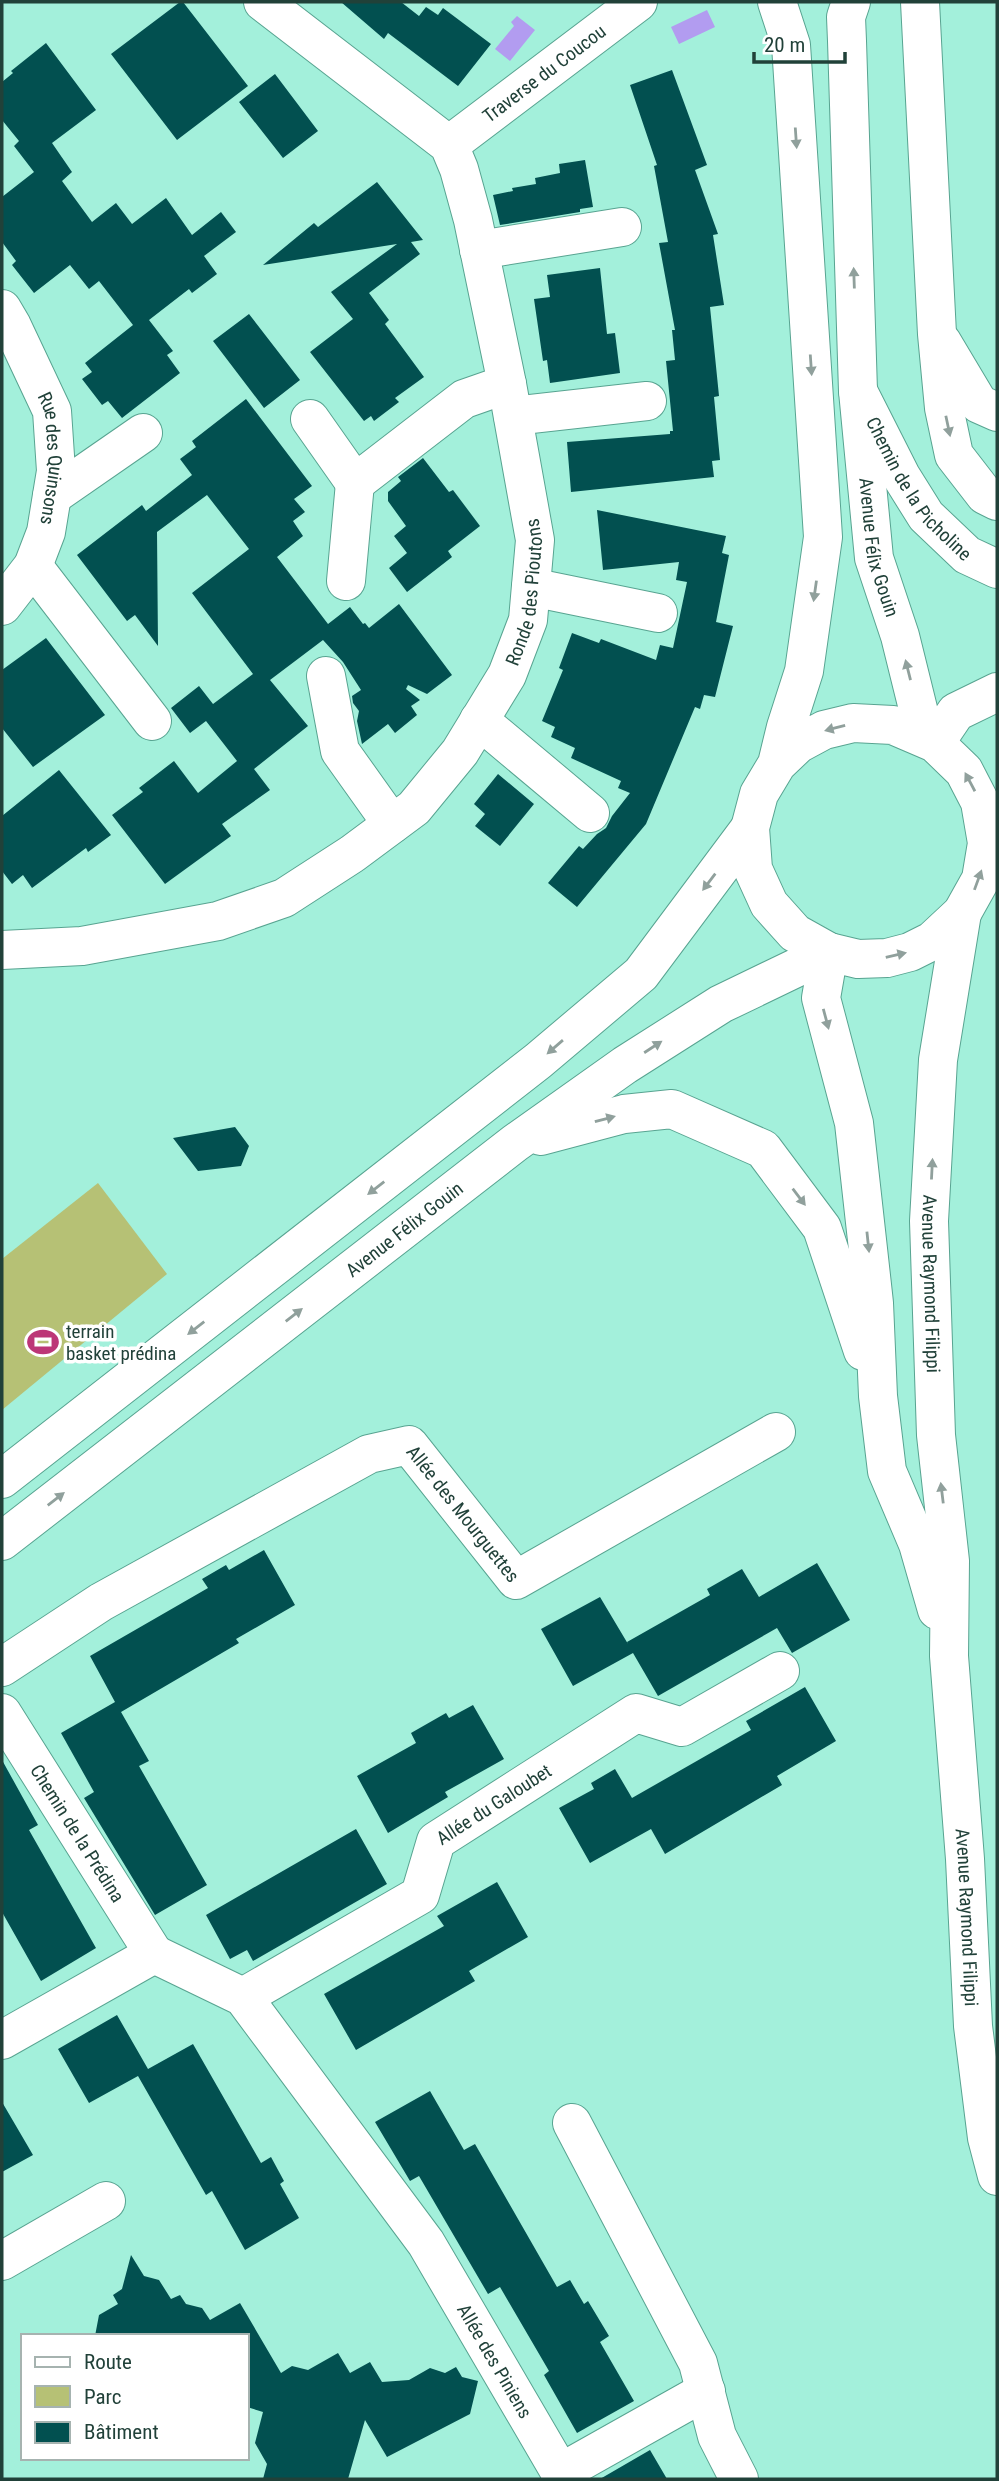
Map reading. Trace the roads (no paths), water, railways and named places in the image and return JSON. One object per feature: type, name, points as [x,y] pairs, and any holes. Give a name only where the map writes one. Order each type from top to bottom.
[{"type":"main road","points":[[263,2],[449,145]]},
{"type":"main road","name":"Traverse du Coucou","points":[[449,145],[638,2]]},
{"type":"main road","points":[[777,2],[791,45],[823,537],[804,671],[777,764]]},
{"type":"main road","name":"Avenue Félix Gouin","points":[[851,2],[846,17],[846,29],[858,391],[874,558],[930,740]]},
{"type":"main road","points":[[920,2],[937,334],[944,408],[954,455],[985,495],[997,501]]},
{"type":"main road","name":"Ronde des Pioutons","points":[[2,950],[82,946],[218,921],[284,898],[414,808],[460,752],[507,674],[528,620],[535,540],[479,250],[462,182],[449,145]]},
{"type":"main road","points":[[479,250],[622,227]]},
{"type":"main road","name":"Rue des Quinsons","points":[[2,309],[52,411],[56,471],[46,532],[33,566],[2,606]]},
{"type":"main road","points":[[937,334],[979,404],[997,412]]},
{"type":"main road","name":"Chemin de la Picholine","points":[[858,391],[901,476],[926,516],[967,555],[997,569]]},
{"type":"main road","points":[[355,484],[464,399],[647,401]]},
{"type":"main road","points":[[310,419],[355,484],[346,581]]},
{"type":"main road","points":[[52,496],[143,433]]},
{"type":"main road","points":[[33,566],[152,721]]},
{"type":"main road","points":[[531,587],[658,613]]},
{"type":"main road","points":[[326,676],[340,751],[392,824]]},
{"type":"main road","points":[[930,740],[956,712],[997,692]]},
{"type":"main road","points":[[479,720],[590,813]]},
{"type":"main road","points":[[853,723],[893,725],[930,740],[964,771],[980,802],[992,835],[981,879],[962,913],[932,941],[910,952],[887,958],[858,959],[829,953],[795,933],[769,904],[753,869],[750,828],[759,794],[777,764],[799,744],[824,730],[853,723]]},
{"type":"main road","points":[[2,1479],[538,1061],[641,974],[750,828]]},
{"type":"main road","name":"Avenue Raymond Filippi","points":[[962,913],[938,1060],[929,1221],[936,1435],[950,1561],[949,1656],[965,1859],[973,2026],[987,2138],[997,2176]]},
{"type":"main road","name":"Avenue Félix Gouin","points":[[2,1541],[515,1143],[625,1065],[721,1004],[829,953]]},
{"type":"main road","name":"Avenue Raymond Filippi","points":[[829,953],[821,998],[854,1123],[874,1303],[878,1396],[887,1471],[918,1544],[949,1656]]},
{"type":"main road","name":"Avenue Raymond Filippi","points":[[515,1143],[624,1114],[672,1109],[763,1149],[822,1228],[878,1396]]},
{"type":"main road","name":"Allée des Mourguettes","points":[[2,1667],[100,1602],[369,1454],[409,1445],[516,1580],[776,1432]]},
{"type":"main road","name":"Allée du Galoubet","points":[[243,1997],[420,1895],[436,1841],[636,1713],[682,1727],[780,1671]]},
{"type":"main road","name":"Chemin de la Prédina","points":[[2,1713],[154,1954]]},
{"type":"main road","points":[[2,2040],[154,1954],[243,1997]]},
{"type":"main road","name":"Allée des Piniens","points":[[243,1997],[426,2243],[562,2476]]},
{"type":"main road","points":[[572,2123],[698,2363],[718,2436],[739,2479]]},
{"type":"main road","points":[[2,2261],[106,2202]]},
{"type":"main road","points":[[562,2476],[706,2391]]},
{"type":"place","name":"terrain basket prédina","points":[[43,1342]]}]
